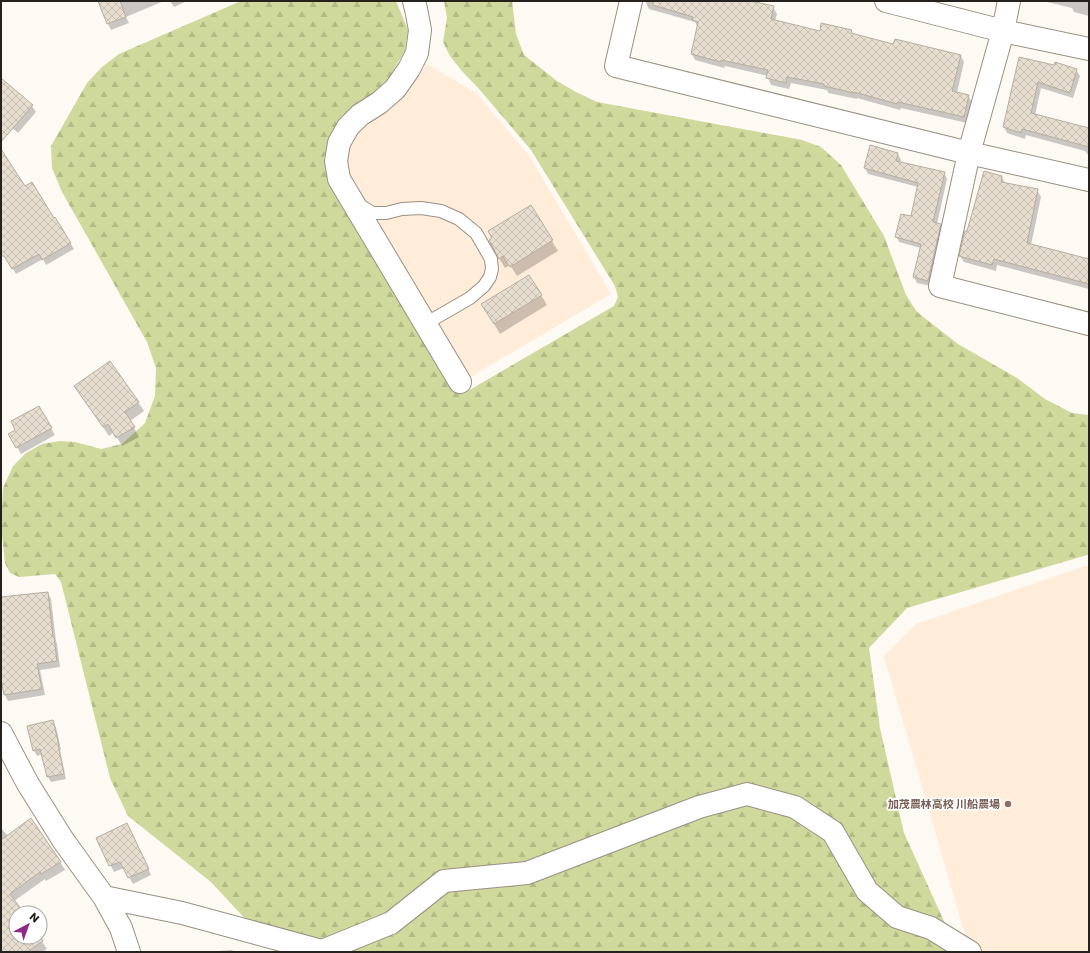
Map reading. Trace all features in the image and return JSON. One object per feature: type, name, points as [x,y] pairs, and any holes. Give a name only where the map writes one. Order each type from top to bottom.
[{"type":"street","points":[[414,1],[420,30],[417,53],[409,69],[395,89],[379,104],[360,115],[348,127],[339,143],[336,161],[339,179],[460,382]]},
{"type":"street","points":[[631,1],[616,66],[969,153],[1089,180]]},
{"type":"street","points":[[886,1],[1003,31],[1089,49]]},
{"type":"street","points":[[1009,1],[1003,31],[969,153],[940,286],[1089,324]]},
{"type":"street","points":[[1,733],[28,784],[63,840],[104,896],[121,928],[129,952]]},
{"type":"street","points":[[104,896],[182,913],[322,951],[391,923],[444,881],[526,873],[698,807],[747,794],[795,807],[833,832],[868,891],[897,917],[931,928],[970,952]]},
{"type":"lane","points":[[350,198],[362,208],[373,213],[386,213],[402,209],[421,208],[441,211],[459,219],[476,233],[491,259],[492,269],[490,277],[484,286],[470,298],[425,324]]},
{"type":"shaded area","points":[[422,61],[476,93],[530,157],[611,294],[465,380],[344,178],[343,146]]},
{"type":"shaded area","name":"加茂農林高校 川船農場","points":[[1085,566],[1089,567],[1089,952],[970,952],[884,656],[916,624]]},
{"type":"green space","points":[[241,1],[396,1],[408,30],[405,51],[388,79],[372,94],[352,107],[340,118],[331,137],[324,158],[328,183],[448,384],[455,391],[466,392],[614,306],[618,297],[615,286],[531,150],[461,70],[450,56],[443,42],[447,18],[444,1],[512,1],[516,34],[524,55],[557,81],[597,102],[802,140],[821,147],[841,165],[884,236],[906,295],[917,312],[958,344],[1017,378],[1045,399],[1072,413],[1089,415],[1089,555],[907,608],[869,648],[880,728],[904,833],[958,952],[276,952],[211,882],[128,816],[110,778],[61,582],[55,574],[19,577],[10,573],[5,563],[1,525],[3,488],[13,466],[26,453],[42,444],[60,441],[75,442],[101,449],[122,444],[145,423],[155,396],[156,368],[147,342],[62,192],[52,168],[51,146],[87,83],[102,67],[119,54]]},
{"type":"building","points":[[98,1],[120,1],[126,17],[107,24]]},
{"type":"building","points":[[653,1],[751,1],[774,6],[771,19],[820,31],[821,23],[852,30],[851,33],[893,44],[895,39],[961,55],[952,91],[969,95],[964,117],[898,102],[897,104],[854,92],[824,86],[824,84],[787,77],[786,83],[766,78],[768,70],[721,60],[721,62],[691,54],[698,22],[692,20],[693,17],[653,5]]},
{"type":"building","points":[[1019,57],[1054,65],[1055,62],[1077,69],[1070,93],[1038,82],[1031,113],[1089,128],[1089,147],[1022,129],[1021,133],[1003,127]]},
{"type":"building","points":[[1,78],[33,105],[1,142]]},
{"type":"building","points":[[870,145],[898,153],[896,161],[945,172],[933,222],[941,224],[928,281],[913,277],[921,244],[895,237],[901,214],[911,216],[918,183],[864,168]]},
{"type":"building","points":[[1,149],[25,186],[32,182],[71,243],[42,260],[39,254],[12,269],[4,256],[1,256]]},
{"type":"building","points":[[984,171],[1002,176],[1001,182],[1038,189],[1027,243],[1089,259],[1089,284],[994,259],[992,265],[959,256],[965,231],[967,231]]},
{"type":"building","points":[[531,205],[553,240],[510,267],[503,256],[499,259],[489,240],[492,238],[488,231]]},
{"type":"building","points":[[529,275],[542,295],[494,324],[481,304]]},
{"type":"building","points":[[110,361],[139,402],[125,412],[135,427],[116,438],[108,424],[103,427],[74,386]]},
{"type":"building","points":[[39,406],[52,428],[16,448],[8,434],[15,430],[11,421]]},
{"type":"building","points":[[48,592],[57,661],[37,664],[42,689],[4,695],[1,679],[1,597]]},
{"type":"building","points":[[53,720],[64,774],[47,777],[40,749],[33,751],[27,726]]},
{"type":"building","points":[[31,818],[61,862],[41,874],[40,872],[10,894],[18,905],[8,905],[8,945],[37,945],[27,952],[1,952],[1,840]]},
{"type":"building","points":[[127,823],[149,869],[128,878],[120,862],[109,866],[96,838]]},
{"type":"place","name":"加茂農林高校 川船農場","points":[[1008,804]]}]
